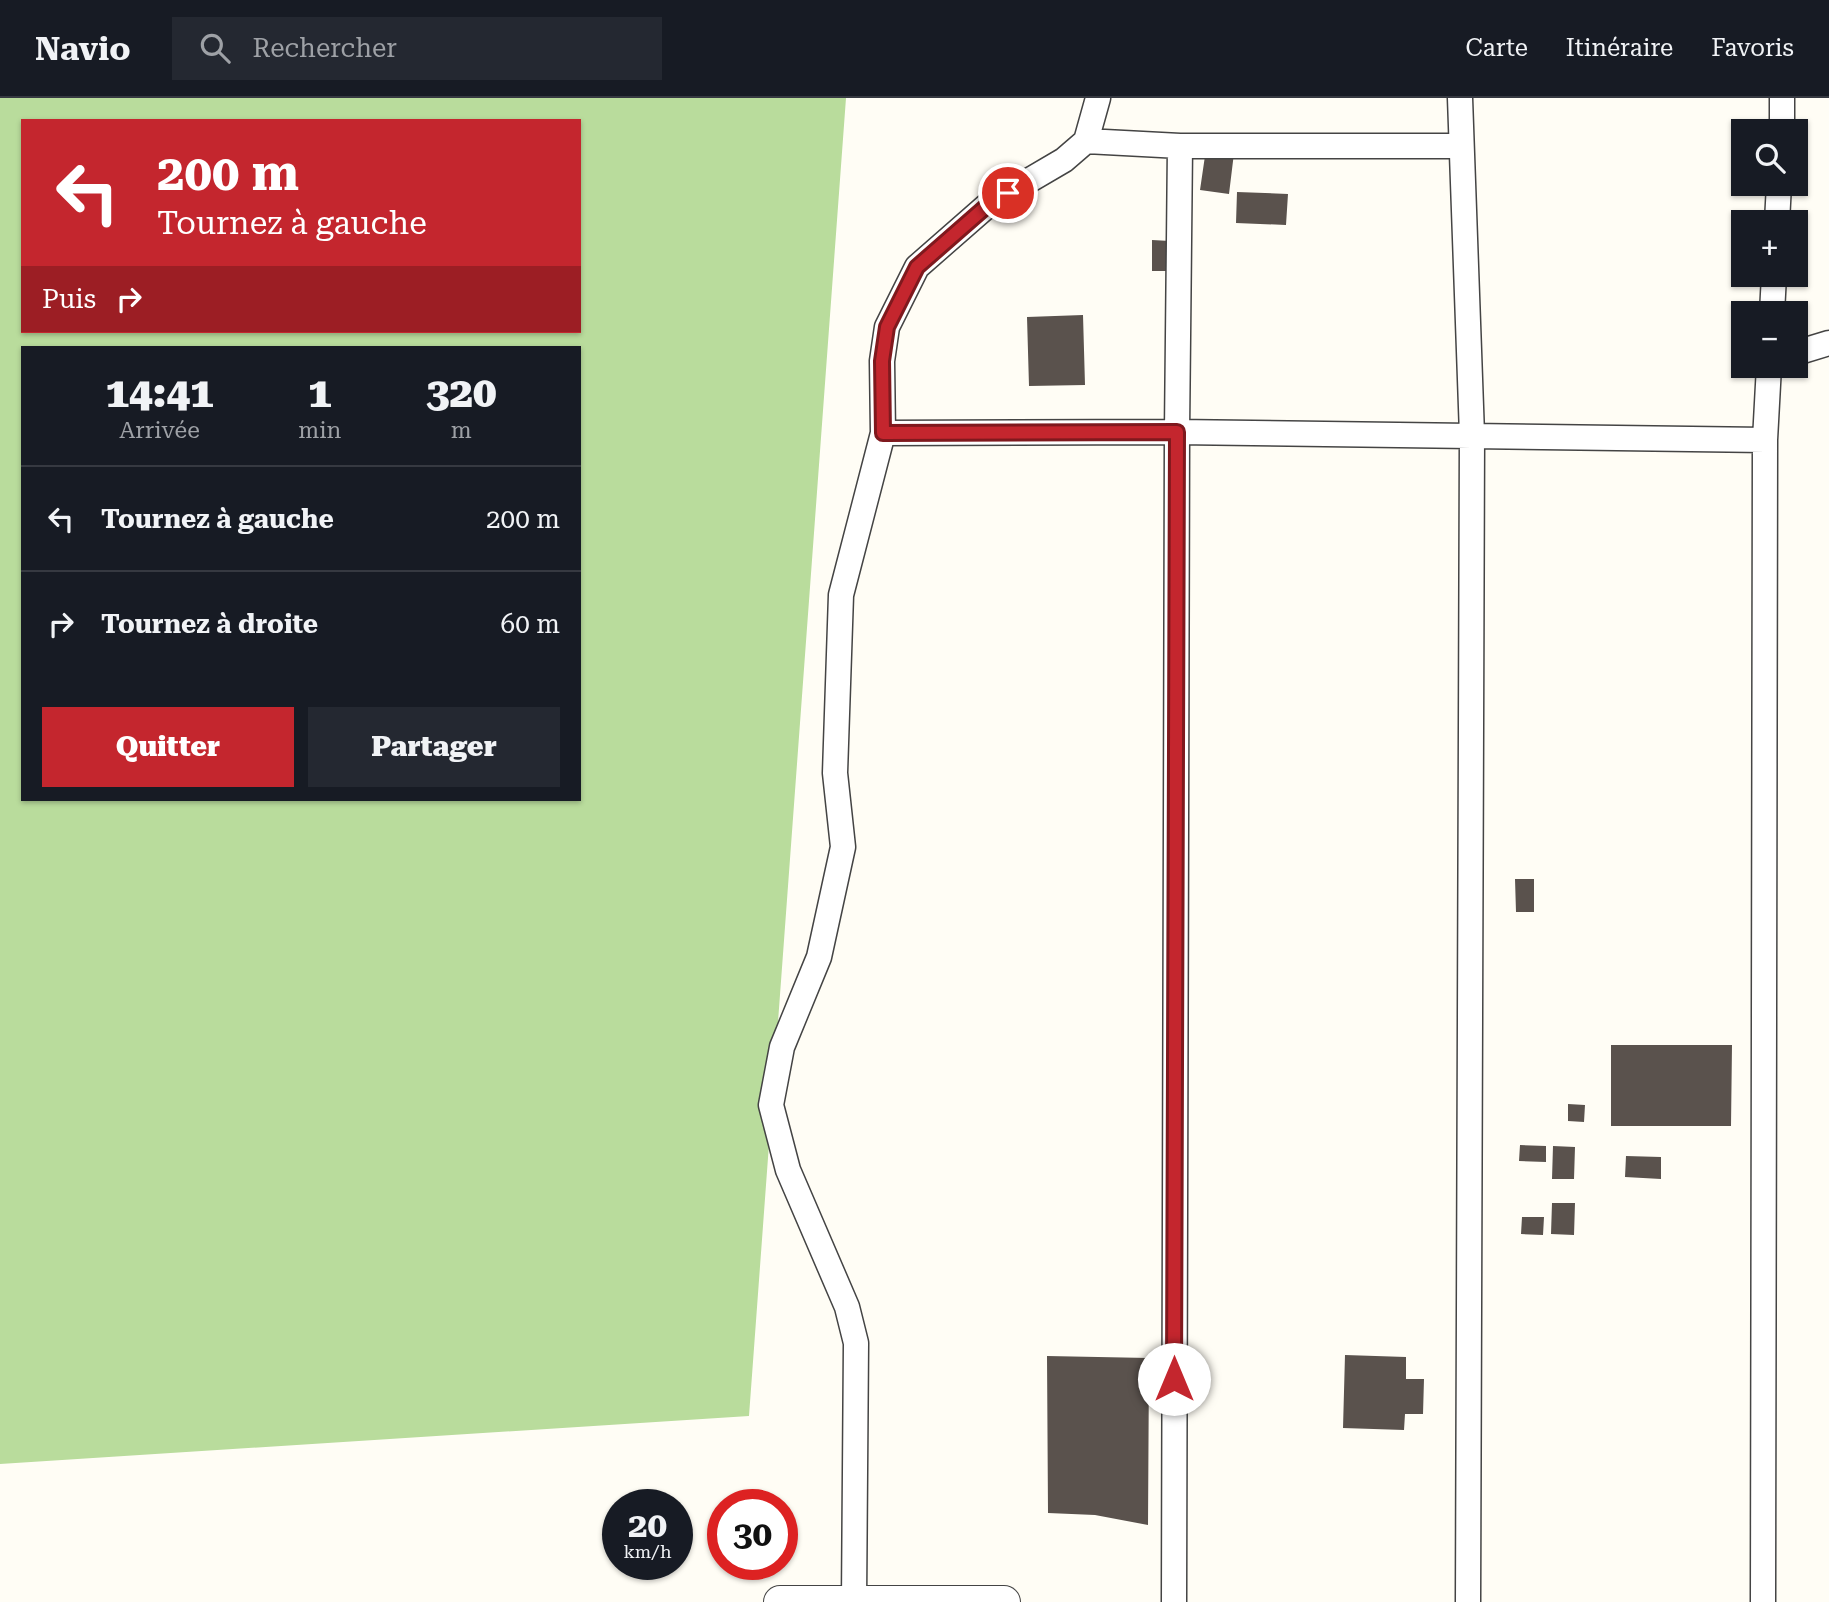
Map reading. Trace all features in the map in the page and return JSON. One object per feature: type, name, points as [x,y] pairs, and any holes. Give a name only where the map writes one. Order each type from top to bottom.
[{"type":"street","points":[[854,1602],[856,1343],[847,1307],[788,1170],[771,1105],[782,1047],[819,957],[843,847],[835,773],[841,595],[883,433],[882,361],[887,327],[917,267],[989,204],[1064,160],[1086,141],[1098,98]]},
{"type":"street","points":[[1460,98],[1472,435],[1468,1602]]},
{"type":"street","points":[[1782,98],[1782,119]]},
{"type":"street","points":[[1086,141],[1180,146],[1461,146]]},
{"type":"street","points":[[1174,1602],[1180,146]]},
{"type":"street","points":[[1808,349],[1829,343]]},
{"type":"street","points":[[1763,1602],[1765,440],[1768,378]]},
{"type":"street","points":[[883,433],[1177,432],[1765,440]]},
{"type":"street","points":[[780,1602],[1004,1602]]},
{"type":"green space","points":[[0,98],[846,98],[749,1416],[0,1464]]},
{"type":"building","points":[[1206,149],[1234,153],[1229,194],[1200,190]]},
{"type":"building","points":[[1237,192],[1288,194],[1286,225],[1236,223]]},
{"type":"building","points":[[1152,240],[1170,241],[1169,271],[1152,271]]},
{"type":"building","points":[[1083,315],[1085,385],[1029,386],[1027,317]]},
{"type":"building","points":[[1515,879],[1534,879],[1534,912],[1516,912]]},
{"type":"building","points":[[1611,1045],[1732,1045],[1731,1126],[1611,1126]]},
{"type":"building","points":[[1568,1104],[1585,1105],[1584,1122],[1568,1121]]},
{"type":"building","points":[[1520,1145],[1546,1146],[1546,1162],[1519,1161]]},
{"type":"building","points":[[1553,1146],[1575,1147],[1574,1179],[1552,1179]]},
{"type":"building","points":[[1626,1156],[1661,1157],[1661,1179],[1625,1177]]},
{"type":"building","points":[[1552,1203],[1575,1203],[1574,1235],[1551,1234]]},
{"type":"building","points":[[1522,1217],[1544,1217],[1543,1235],[1521,1234]]},
{"type":"building","points":[[1345,1355],[1406,1357],[1406,1379],[1424,1379],[1423,1414],[1405,1414],[1404,1430],[1343,1428]]},
{"type":"building","points":[[1047,1356],[1149,1358],[1148,1525],[1095,1515],[1048,1513]]},
{"type":"route","points":[[1008,193],[989,204],[917,267],[887,327],[882,361],[883,433],[1177,432],[1174,1379]]}]
